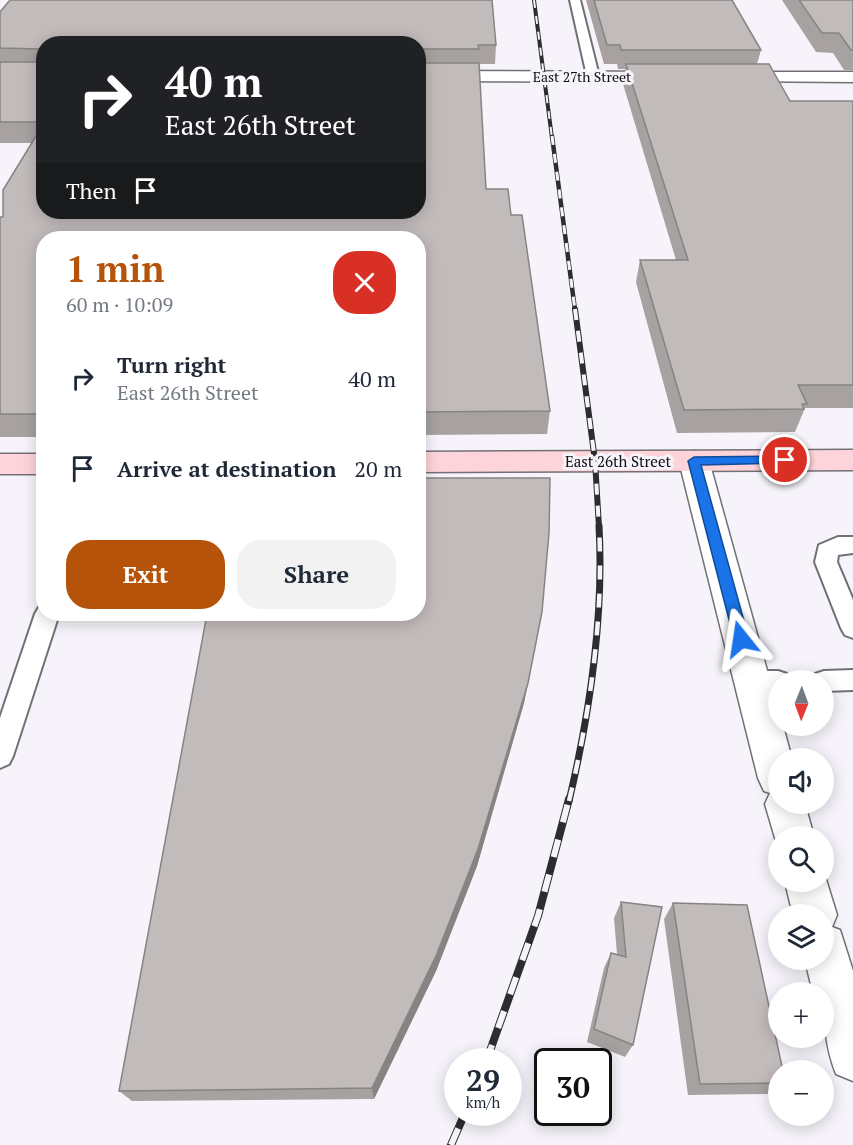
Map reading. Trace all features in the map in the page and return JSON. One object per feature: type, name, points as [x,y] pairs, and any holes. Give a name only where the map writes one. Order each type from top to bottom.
[{"type":"street","name":"East 27th Street","points":[[426,76],[688,77]]},
{"type":"street","points":[[711,77],[853,77]]},
{"type":"street","name":"East 26th Street","points":[[426,462],[853,460]]},
{"type":"street","points":[[694,461],[765,681],[774,748]]},
{"type":"street","points":[[0,464],[36,464]]},
{"type":"street","points":[[830,970],[853,1057]]},
{"type":"lane","points":[[575,0],[594,76]]},
{"type":"lane","points":[[853,545],[838,545],[827,551],[826,562],[853,628]]},
{"type":"lane","points":[[0,756],[45,621]]},
{"type":"lane","points":[[834,681],[853,680]]},
{"type":"building","points":[[10,0],[492,0],[496,45],[478,45],[479,49],[426,49],[426,36],[36,36],[36,49],[0,48],[0,12]]},
{"type":"building","points":[[594,0],[732,0],[761,50],[621,50],[620,45],[607,45]]},
{"type":"building","points":[[799,0],[853,0],[853,50],[839,33],[822,33]]},
{"type":"building","points":[[0,62],[36,62],[36,122],[0,122]]},
{"type":"building","points":[[426,63],[479,63],[486,189],[508,189],[511,215],[522,215],[550,411],[426,412],[426,231],[36,231],[36,414],[0,414],[0,217],[3,217],[3,190],[36,136],[36,219],[426,219]]},
{"type":"building","points":[[626,64],[769,64],[790,101],[853,101],[853,385],[798,385],[807,404],[802,404],[804,409],[684,410],[640,260],[688,260]]},
{"type":"building","points":[[426,478],[550,478],[549,533],[542,612],[528,683],[478,849],[436,956],[372,1088],[119,1091],[206,621],[426,621]]},
{"type":"building","points":[[621,902],[662,907],[633,1045],[594,1029],[611,953],[626,957]]},
{"type":"building","points":[[673,903],[747,905],[768,1002],[768,1048],[778,1048],[781,1060],[768,1060],[768,1083],[700,1084]]},
{"type":"railway","points":[[534,0],[552,138]]},
{"type":"railway","points":[[552,136],[575,310]]},
{"type":"railway","points":[[575,309],[595,461],[599,527]]},
{"type":"railway","points":[[569,801],[594,664],[599,595],[599,526]]},
{"type":"railway","points":[[491,1048],[538,916],[569,799]]},
{"type":"railway","points":[[451,1145],[459,1126]]},
{"type":"route","points":[[741,639],[694,461],[785,460]]}]
